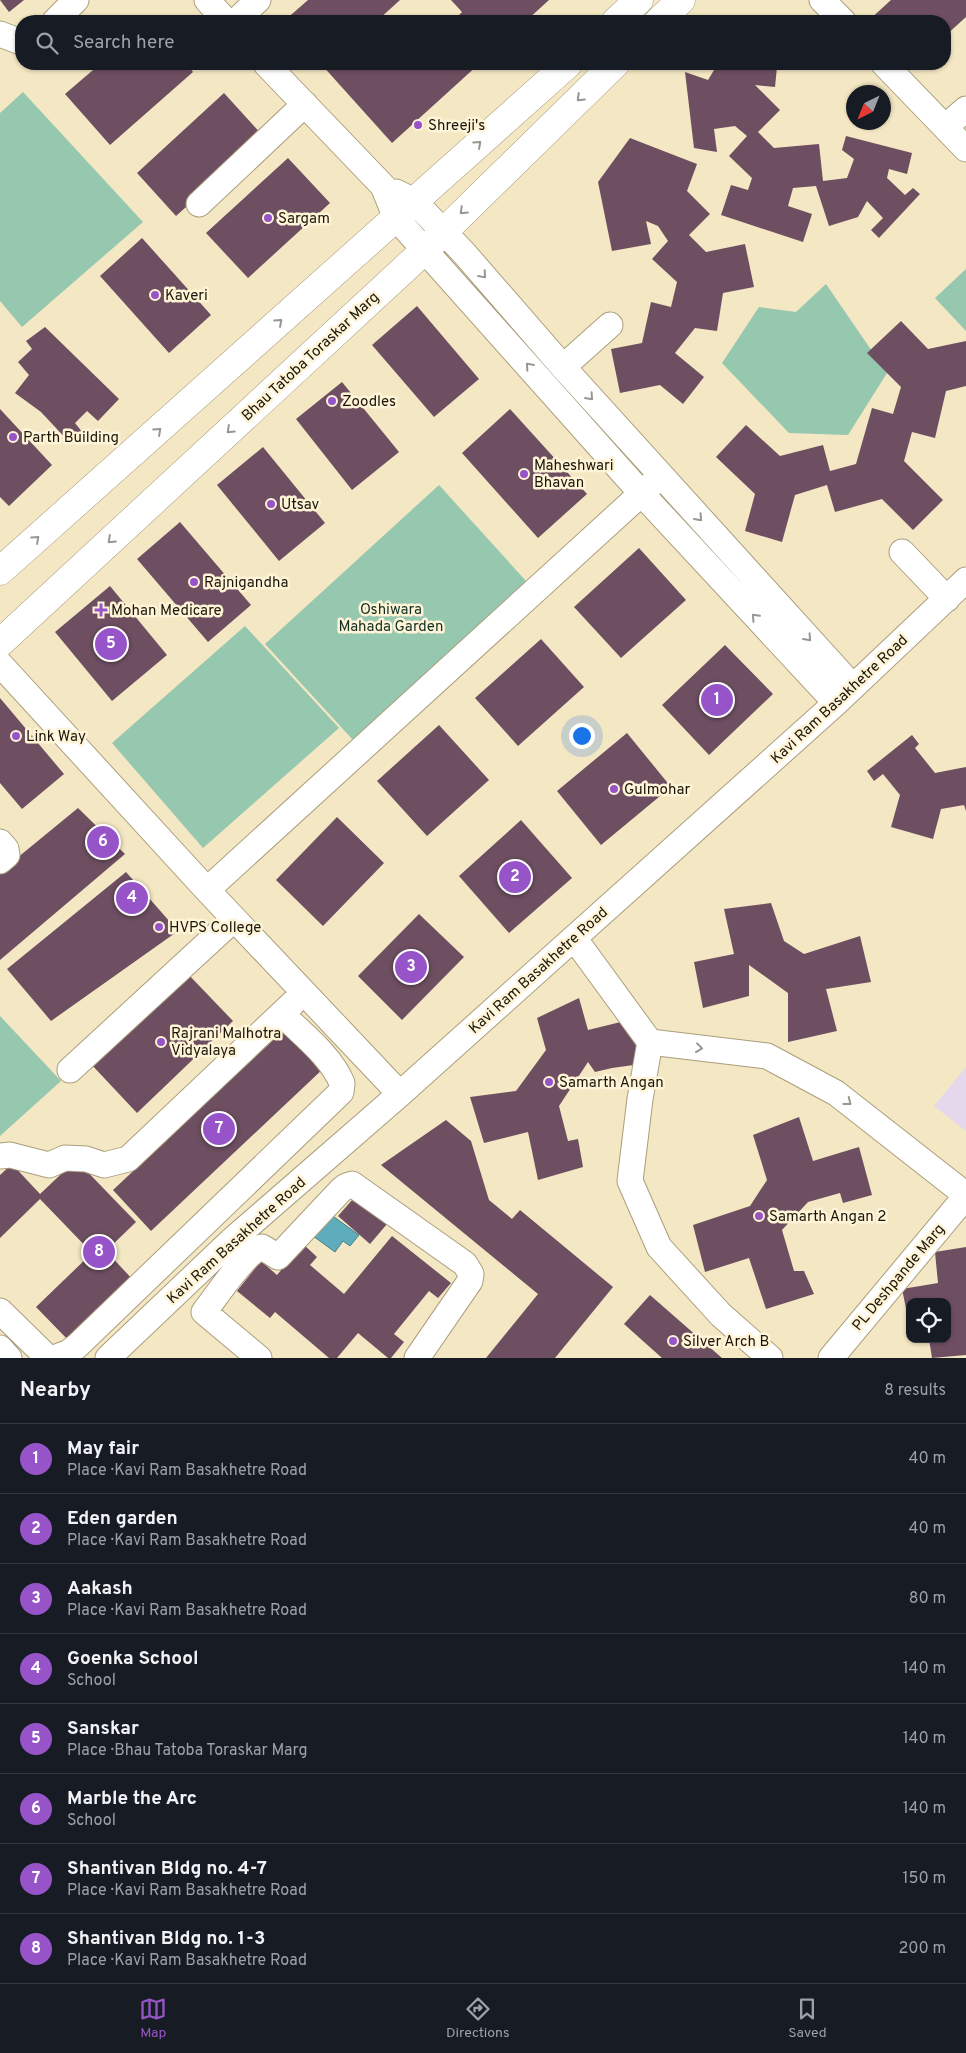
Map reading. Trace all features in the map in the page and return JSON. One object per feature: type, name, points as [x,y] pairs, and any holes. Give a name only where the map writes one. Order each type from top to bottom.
[{"type":"main road","points":[[623,15],[639,0]]},
{"type":"main road","points":[[665,15],[680,0]]},
{"type":"main road","points":[[0,571],[561,70]]},
{"type":"main road","name":"Bhau Tatoba Toraskar Marg","points":[[0,643],[434,240],[609,70]]},
{"type":"street","points":[[61,15],[76,0]]},
{"type":"street","points":[[207,0],[221,15]]},
{"type":"street","points":[[242,15],[258,0]]},
{"type":"street","points":[[0,34],[15,40]]},
{"type":"street","points":[[272,70],[434,240],[563,367],[660,476],[845,695]]},
{"type":"street","points":[[890,70],[966,149]]},
{"type":"street","points":[[199,204],[305,104]]},
{"type":"street","points":[[945,127],[966,109]]},
{"type":"street","points":[[434,240],[642,494],[845,695]]},
{"type":"street","points":[[563,367],[610,325]]},
{"type":"street","points":[[207,890],[660,476]]},
{"type":"street","points":[[902,552],[947,599]]},
{"type":"street","name":"Kavi Ram Basakhetre Road","points":[[108,1358],[178,1291],[239,1249],[400,1094],[845,695],[966,580]]},
{"type":"street","points":[[0,664],[207,890],[400,1094]]},
{"type":"street","points":[[0,842],[6,849],[7,855],[0,861]]},
{"type":"street","points":[[70,1070],[234,919]]},
{"type":"street","points":[[574,938],[650,1042],[640,1099],[630,1180],[659,1247],[721,1315],[770,1358]]},
{"type":"street","points":[[0,1156],[10,1155],[50,1165],[65,1158],[86,1159],[104,1165],[128,1159],[304,993]]},
{"type":"street","points":[[54,1358],[69,1352],[77,1346],[341,1092],[342,1083],[324,1055],[282,1014]]},
{"type":"street","points":[[650,1042],[767,1056],[836,1093],[966,1196]]},
{"type":"street","points":[[259,1358],[204,1312],[239,1249],[262,1247],[278,1257],[341,1190],[352,1184],[465,1264],[471,1274],[470,1282],[417,1358]]},
{"type":"street","name":"PL Deshpande Marg","points":[[831,1358],[966,1196]]},
{"type":"street","points":[[156,1268],[178,1291]]},
{"type":"street","points":[[0,1311],[48,1358]]},
{"type":"street","points":[[0,1348],[9,1358]]},
{"type":"shaded area","points":[[966,1067],[966,1131],[934,1106]]},
{"type":"green space","points":[[23,92],[143,222],[22,327],[0,301],[0,113]]},
{"type":"green space","points":[[966,269],[966,331],[935,298]]},
{"type":"green space","points":[[826,284],[887,373],[848,435],[789,433],[722,363],[759,307],[796,312]]},
{"type":"green space","name":"Oshiwara Mahada Garden","points":[[439,485],[526,581],[353,740],[265,644]]},
{"type":"green space","points":[[245,626],[339,728],[203,848],[112,743]]},
{"type":"green space","points":[[0,1016],[61,1081],[0,1136]]},
{"type":"water","points":[[330,1214],[359,1235],[350,1246],[343,1241],[335,1252],[313,1236]]},
{"type":"building","points":[[0,0],[24,0],[9,12]]},
{"type":"building","points":[[308,0],[400,0],[384,15],[291,15]]},
{"type":"building","points":[[451,0],[549,0],[533,15],[459,15],[462,12]]},
{"type":"building","points":[[891,0],[966,0],[966,17],[951,31],[951,15],[875,15]]},
{"type":"building","points":[[93,70],[192,70],[193,72],[110,145],[65,94]]},
{"type":"building","points":[[326,70],[472,70],[392,143]]},
{"type":"building","points":[[714,70],[777,70],[775,87],[755,85],[780,110],[758,132],[774,148],[819,144],[823,181],[847,178],[854,159],[842,150],[846,136],[912,153],[907,174],[889,169],[887,178],[905,195],[913,188],[920,194],[879,238],[871,230],[883,218],[867,201],[858,217],[829,226],[816,186],[793,188],[788,206],[812,214],[803,242],[721,215],[731,185],[748,190],[752,178],[729,156],[747,136],[735,126],[714,129],[717,152],[694,148],[685,72],[708,80]]},
{"type":"building","points":[[224,93],[264,137],[176,216],[137,173]]},
{"type":"building","points":[[630,138],[697,164],[687,191],[710,214],[689,235],[706,252],[745,244],[754,287],[723,293],[717,331],[695,328],[675,353],[704,377],[683,404],[660,385],[620,393],[611,349],[642,343],[651,302],[671,307],[677,282],[652,259],[668,241],[658,226],[646,221],[651,244],[612,251],[598,182]]},
{"type":"building","name":"Sargam","points":[[288,158],[330,203],[248,278],[206,233]]},
{"type":"building","name":"Kaveri","points":[[142,238],[211,315],[169,353],[100,276]]},
{"type":"building","points":[[417,306],[479,379],[434,417],[372,345]]},
{"type":"building","points":[[901,321],[928,349],[966,341],[966,386],[946,391],[935,438],[912,432],[904,461],[943,500],[913,530],[882,499],[835,512],[827,485],[795,495],[782,542],[745,531],[755,494],[716,457],[746,425],[780,456],[823,445],[830,471],[856,464],[872,408],[893,414],[901,387],[867,353]]},
{"type":"building","points":[[45,327],[119,399],[98,421],[87,411],[75,423],[83,433],[70,443],[41,412],[15,393],[29,375],[18,362],[32,349],[26,341]]},
{"type":"building","points":[[342,382],[399,452],[352,490],[296,419]]},
{"type":"building","name":"Parth Building","points":[[0,409],[52,465],[9,506],[0,497]]},
{"type":"building","name":"Maheshwari Bhavan","points":[[510,409],[587,494],[538,538],[462,453]]},
{"type":"building","name":"Utsav","points":[[263,447],[325,523],[279,561],[217,485]]},
{"type":"building","name":"Rajnigandha","points":[[180,522],[251,605],[208,642],[137,559]]},
{"type":"building","points":[[639,548],[686,600],[621,658],[574,607]]},
{"type":"building","points":[[110,586],[167,655],[112,701],[55,632]]},
{"type":"building","points":[[541,639],[584,687],[518,746],[475,698]]},
{"type":"building","points":[[725,645],[773,694],[709,755],[662,705]]},
{"type":"building","name":"Link Way","points":[[0,698],[64,774],[22,809],[0,783]]},
{"type":"building","points":[[439,725],[489,780],[427,836],[377,781]]},
{"type":"building","name":"Gulmohar","points":[[627,733],[671,787],[601,845],[557,791]]},
{"type":"building","points":[[912,735],[919,744],[915,748],[935,773],[966,767],[966,811],[964,805],[941,809],[933,839],[891,827],[900,795],[883,774],[874,781],[867,771]]},
{"type":"building","points":[[78,808],[125,854],[0,960],[0,872]]},
{"type":"building","points":[[337,817],[384,863],[323,926],[276,880]]},
{"type":"building","points":[[521,820],[572,878],[509,933],[459,876]]},
{"type":"building","points":[[126,872],[178,931],[51,1021],[7,969]]},
{"type":"building","points":[[771,903],[784,941],[804,954],[860,936],[871,982],[826,989],[837,1031],[788,1042],[788,993],[749,965],[749,996],[703,1008],[694,962],[734,954],[724,909]]},
{"type":"building","points":[[419,914],[464,957],[402,1020],[358,976]]},
{"type":"building","name":"Rajrani Malhotra Vidyalaya","points":[[186,972],[233,1021],[137,1113],[90,1063]]},
{"type":"building","name":"Samarth Angan","points":[[579,998],[588,1030],[629,1020],[641,1064],[595,1072],[588,1062],[559,1106],[568,1141],[578,1139],[583,1167],[538,1180],[528,1132],[484,1143],[470,1097],[516,1091],[546,1050],[537,1018]]},
{"type":"building","points":[[287,1027],[325,1067],[151,1231],[113,1190]]},
{"type":"building","name":"Samarth Angan 2","points":[[799,1117],[813,1161],[859,1147],[872,1195],[843,1203],[840,1193],[808,1202],[782,1230],[794,1271],[804,1271],[814,1294],[766,1309],[749,1258],[705,1272],[693,1225],[750,1206],[767,1180],[753,1135]]},
{"type":"building","points":[[446,1120],[471,1141],[489,1200],[512,1219],[520,1210],[613,1287],[555,1358],[486,1358],[538,1294],[381,1165]]},
{"type":"building","points":[[76,1160],[136,1222],[106,1251],[135,1282],[71,1343],[36,1307],[92,1253],[40,1199],[0,1238],[0,1175],[12,1164],[40,1194]]},
{"type":"building","points":[[360,1191],[393,1217],[370,1244],[338,1216]]},
{"type":"building","points":[[392,1236],[451,1283],[438,1298],[429,1291],[394,1334],[404,1342],[391,1358],[388,1358],[358,1333],[337,1358],[329,1358],[275,1312],[270,1318],[237,1291],[261,1261],[277,1275],[303,1244],[317,1257],[310,1265],[344,1294]]},
{"type":"building","points":[[966,1247],[966,1355],[932,1358],[930,1343],[951,1343],[951,1298],[906,1298],[906,1308],[902,1289],[938,1283],[935,1252]]},
{"type":"building","name":"Silver Arch B","points":[[650,1295],[722,1358],[662,1358],[624,1324]]},
{"type":"place","name":"Shreeji's","points":[[418,125]]},
{"type":"place","name":"Sargam","points":[[268,218]]},
{"type":"place","name":"Kaveri","points":[[155,295]]},
{"type":"place","name":"Zoodles","points":[[332,401]]},
{"type":"place","name":"Parth Building","points":[[13,437]]},
{"type":"place","name":"Maheshwari Bhavan","points":[[524,474]]},
{"type":"place","name":"Utsav","points":[[271,504]]},
{"type":"place","name":"Rajnigandha","points":[[194,582]]},
{"type":"place","name":"Mohan Medicare","points":[[101,610]]},
{"type":"place","name":"Sanskar","points":[[111,644]]},
{"type":"place","name":"May fair","points":[[717,700]]},
{"type":"place","name":"Link Way","points":[[16,736]]},
{"type":"place","name":"Gulmohar","points":[[614,789]]},
{"type":"place","name":"Marble the Arc","points":[[103,842]]},
{"type":"place","name":"Eden garden","points":[[515,877]]},
{"type":"place","name":"Goenka School","points":[[132,898]]},
{"type":"place","name":"HVPS College","points":[[159,927]]},
{"type":"place","name":"Aakash","points":[[411,967]]},
{"type":"place","name":"Rajrani Malhotra Vidyalaya","points":[[161,1042]]},
{"type":"place","name":"Samarth Angan","points":[[549,1082]]},
{"type":"place","name":"Shantivan Bldg no. 4-7","points":[[219,1129]]},
{"type":"place","name":"Samarth Angan 2","points":[[759,1216]]},
{"type":"place","name":"Shantivan Bldg no. 1-3","points":[[99,1252]]},
{"type":"place","name":"Silver Arch B","points":[[673,1341]]}]
